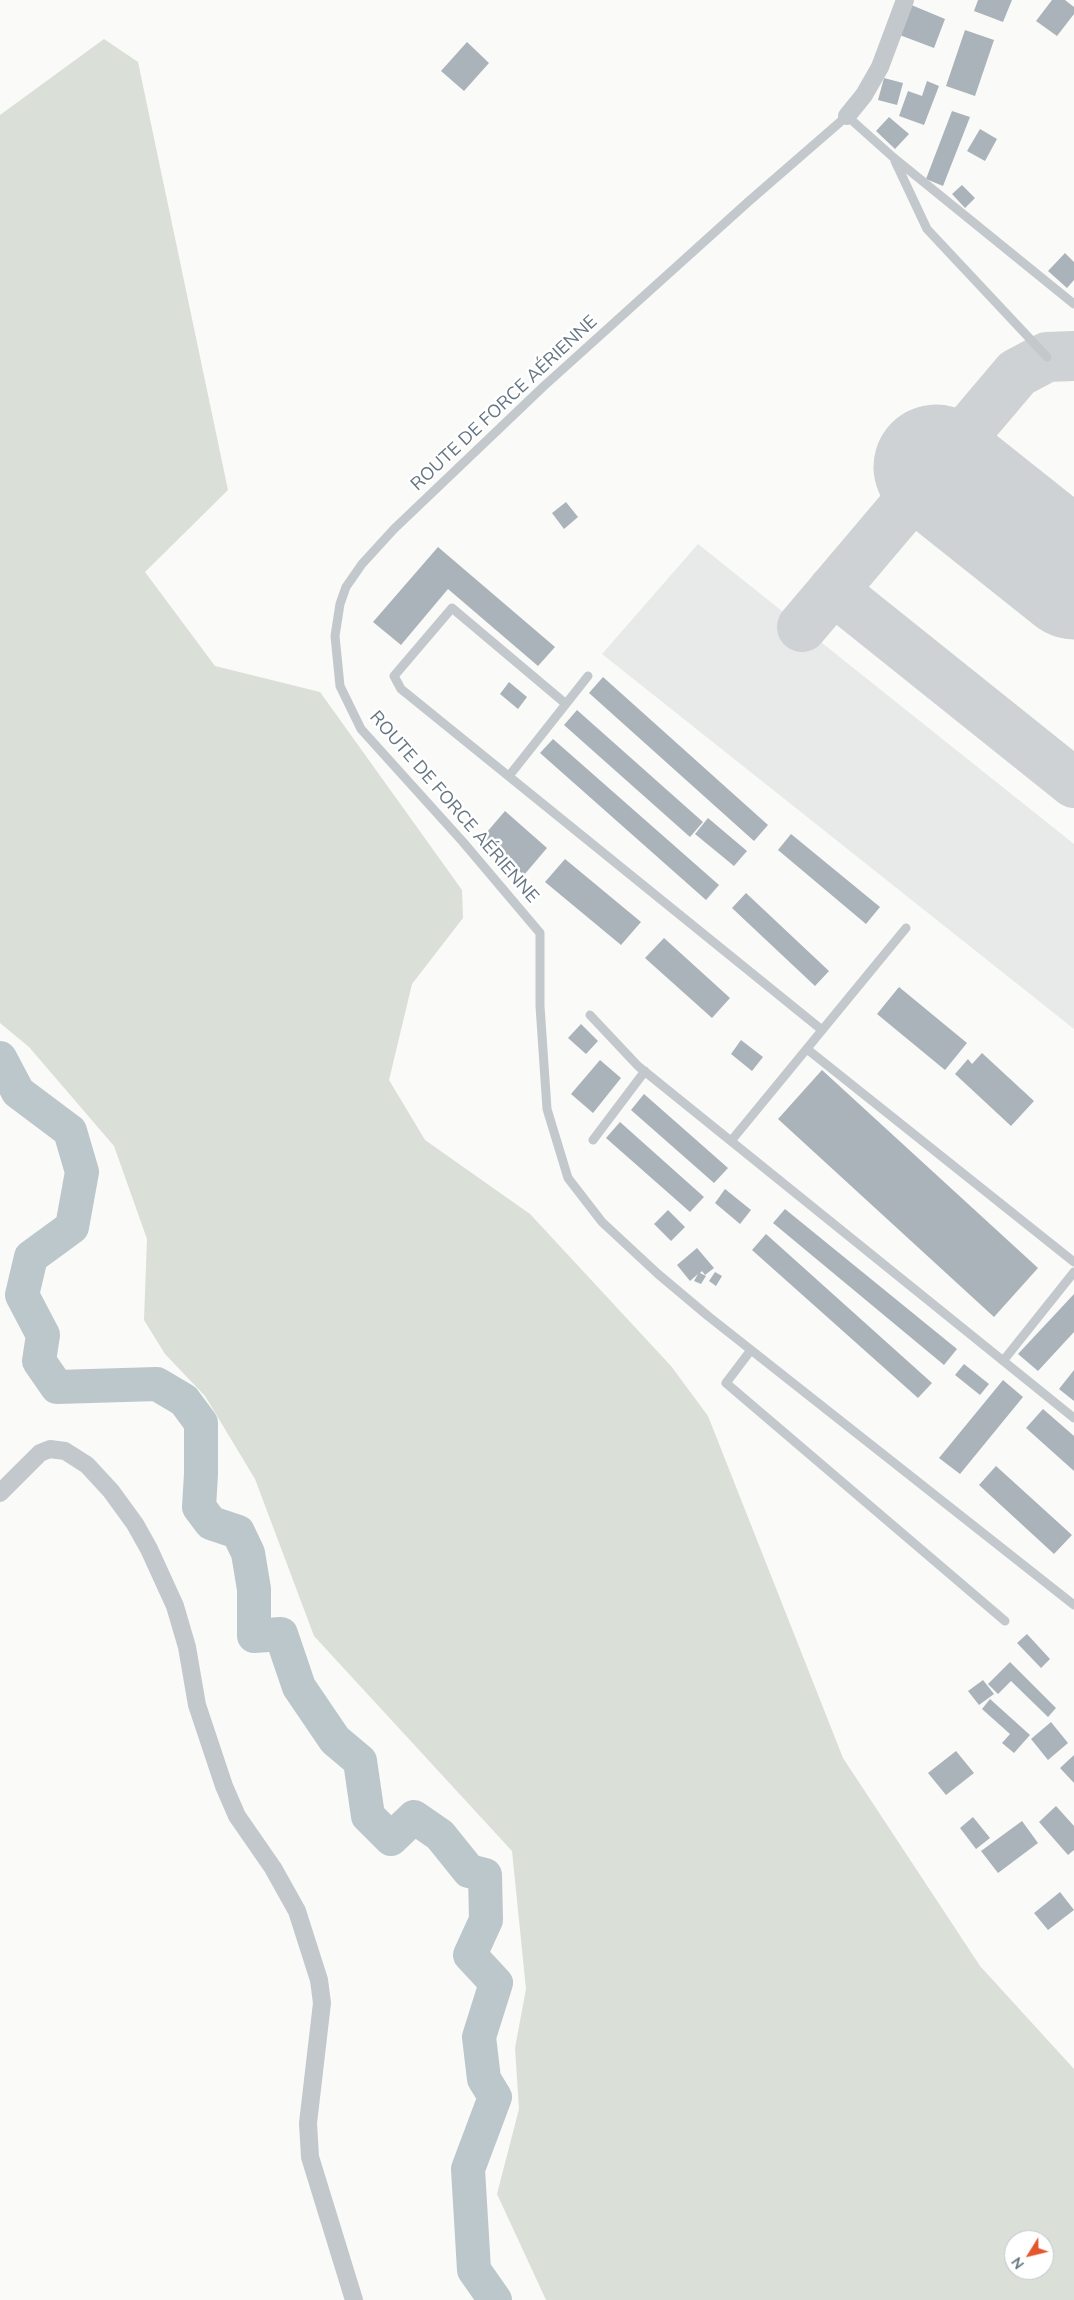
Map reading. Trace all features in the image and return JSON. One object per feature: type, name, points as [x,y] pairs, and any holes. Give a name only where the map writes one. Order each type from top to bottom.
[{"type":"street","points":[[847,116],[864,95],[880,67],[905,0]]},
{"type":"street","points":[[0,1493],[40,1453],[50,1449],[65,1451],[87,1465],[111,1491],[136,1524],[175,1606],[187,1647],[197,1704],[224,1786],[237,1816],[273,1868],[296,1911],[319,1980],[322,2003],[308,2123],[310,2157],[354,2300]]},
{"type":"lane","points":[[847,116],[894,158],[1074,304]]},
{"type":"lane","name":"ROUTE DE FORCE AÉRIENNE","points":[[847,116],[748,202],[544,386],[394,529],[362,564],[346,587],[340,604],[335,636],[340,686],[361,729],[463,842],[540,933],[540,1006],[547,1109],[568,1178],[602,1222],[658,1274],[708,1316],[1074,1604]]},
{"type":"lane","points":[[894,158],[927,229],[1047,356]]},
{"type":"lane","points":[[566,704],[452,608],[394,676],[401,689],[822,1030]]},
{"type":"lane","points":[[509,776],[588,676]]},
{"type":"lane","points":[[731,1141],[906,928]]},
{"type":"lane","points":[[590,1015],[645,1072],[1074,1418]]},
{"type":"lane","points":[[807,1048],[1074,1262]]},
{"type":"lane","points":[[592,1140],[645,1072]]},
{"type":"lane","points":[[1003,1361],[1074,1272]]},
{"type":"lane","points":[[751,1350],[726,1383],[1005,1621]]},
{"type":"shaded area","points":[[104,39],[138,62],[228,490],[145,572],[215,666],[320,692],[462,890],[463,918],[412,984],[389,1080],[425,1140],[530,1214],[671,1366],[708,1416],[843,1758],[980,1966],[1074,2069],[1074,2300],[546,2300],[497,2194],[519,2109],[515,2048],[526,1989],[512,1851],[314,1636],[255,1479],[205,1396],[165,1354],[144,1320],[147,1239],[114,1146],[29,1047],[0,1023],[0,115]]},
{"type":"shaded area","points":[[698,544],[1074,844],[1074,1029],[602,654]]},
{"type":"building","points":[[978,0],[1012,0],[1003,22],[974,11]]},
{"type":"building","points":[[1052,0],[1065,0],[1074,7],[1074,14],[1057,36],[1036,21]]},
{"type":"building","points":[[909,4],[945,19],[934,48],[897,34]]},
{"type":"building","points":[[965,30],[994,40],[975,96],[946,86]]},
{"type":"building","points":[[467,42],[489,63],[464,91],[441,71]]},
{"type":"building","points":[[884,78],[903,83],[897,105],[878,100]]},
{"type":"building","points":[[927,81],[939,86],[924,125],[899,116],[908,91],[922,96]]},
{"type":"building","points":[[952,111],[970,117],[943,186],[926,179]]},
{"type":"building","points":[[889,117],[909,134],[895,149],[876,131]]},
{"type":"building","points":[[980,129],[997,139],[985,161],[967,151]]},
{"type":"building","points":[[962,185],[975,198],[965,208],[952,194]]},
{"type":"building","points":[[1065,253],[1074,262],[1074,280],[1067,288],[1048,271]]},
{"type":"building","points":[[566,502],[578,517],[564,529],[552,513]]},
{"type":"building","points":[[438,547],[555,647],[538,666],[448,589],[401,645],[373,622]]},
{"type":"building","points":[[603,677],[768,825],[754,841],[589,693]]},
{"type":"building","points":[[509,682],[527,697],[518,709],[500,694]]},
{"type":"building","points":[[577,710],[703,822],[690,837],[564,725]]},
{"type":"building","points":[[553,739],[719,885],[706,900],[540,753]]},
{"type":"building","points":[[505,811],[547,848],[524,875],[481,839]]},
{"type":"building","points":[[708,818],[747,851],[734,866],[695,834]]},
{"type":"building","points":[[791,834],[880,907],[866,924],[778,850]]},
{"type":"building","points":[[565,859],[641,922],[621,945],[545,882]]},
{"type":"building","points":[[746,893],[829,971],[815,986],[732,908]]},
{"type":"building","points":[[664,938],[730,998],[712,1018],[645,958]]},
{"type":"building","points":[[899,987],[967,1043],[945,1070],[877,1014]]},
{"type":"building","points":[[581,1024],[598,1041],[586,1054],[568,1038]]},
{"type":"building","points":[[741,1040],[763,1057],[752,1071],[731,1054]]},
{"type":"building","points":[[982,1053],[1034,1101],[1011,1126],[955,1074],[968,1059],[972,1064]]},
{"type":"building","points":[[600,1060],[621,1078],[593,1113],[571,1094]]},
{"type":"building","points":[[822,1070],[1038,1268],[994,1317],[778,1119]]},
{"type":"building","points":[[644,1094],[728,1168],[714,1183],[631,1110]]},
{"type":"building","points":[[620,1122],[704,1197],[690,1212],[606,1138]]},
{"type":"building","points":[[725,1189],[751,1210],[740,1224],[715,1203]]},
{"type":"building","points":[[785,1209],[957,1349],[944,1365],[773,1223]]},
{"type":"building","points":[[668,1210],[685,1227],[671,1241],[654,1224]]},
{"type":"building","points":[[766,1234],[932,1383],[918,1398],[752,1250]]},
{"type":"building","points":[[697,1248],[714,1268],[705,1275],[702,1271],[700,1273],[706,1276],[701,1284],[694,1281],[698,1274],[690,1281],[677,1265]]},
{"type":"building","points":[[715,1272],[722,1276],[716,1286],[709,1281]]},
{"type":"building","points":[[1074,1294],[1074,1332],[1038,1371],[1018,1354]]},
{"type":"building","points":[[964,1364],[989,1384],[980,1395],[955,1375]]},
{"type":"building","points":[[1074,1370],[1074,1401],[1059,1389]]},
{"type":"building","points":[[1003,1380],[1023,1397],[960,1474],[939,1458]]},
{"type":"building","points":[[1043,1409],[1074,1436],[1074,1471],[1026,1428]]},
{"type":"building","points":[[996,1466],[1072,1535],[1054,1554],[979,1485]]},
{"type":"building","points":[[1027,1634],[1050,1659],[1041,1668],[1017,1643]]},
{"type":"building","points":[[1010,1662],[1056,1708],[1048,1717],[1011,1681],[998,1694],[988,1684]]},
{"type":"building","points":[[983,1680],[994,1694],[979,1705],[968,1691]]},
{"type":"building","points":[[990,1699],[1030,1735],[1014,1753],[1002,1743],[1010,1734],[982,1709]]},
{"type":"building","points":[[1051,1722],[1068,1743],[1048,1760],[1031,1739]]},
{"type":"building","points":[[956,1751],[974,1773],[946,1795],[928,1773]]},
{"type":"building","points":[[1074,1755],[1074,1783],[1060,1768]]},
{"type":"building","points":[[1056,1806],[1074,1826],[1074,1850],[1068,1855],[1039,1822]]},
{"type":"building","points":[[973,1817],[990,1838],[976,1849],[960,1828]]},
{"type":"building","points":[[1022,1821],[1038,1843],[998,1873],[981,1851]]},
{"type":"building","points":[[1060,1892],[1074,1910],[1048,1930],[1034,1913]]},
{"type":"waterway","points":[[0,1058],[18,1092],[70,1131],[82,1172],[72,1227],[31,1257],[22,1295],[43,1335],[39,1361],[57,1387],[157,1384],[184,1400],[201,1423],[199,1507],[211,1523],[238,1532],[248,1553],[254,1589],[254,1636],[281,1634],[299,1687],[335,1740],[360,1761],[368,1816],[391,1839],[414,1817],[440,1835],[469,1871],[485,1875],[486,1920],[470,1955],[496,1983],[479,2037],[484,2079],[495,2097],[468,2169],[474,2270],[495,2300]]},
{"type":"taxiway","points":[[802,627],[1017,373],[1047,357],[1074,356]]},
{"type":"taxiway","points":[[833,590],[1074,783]]},
{"type":"runway","points":[[936,467],[1074,577]]}]
